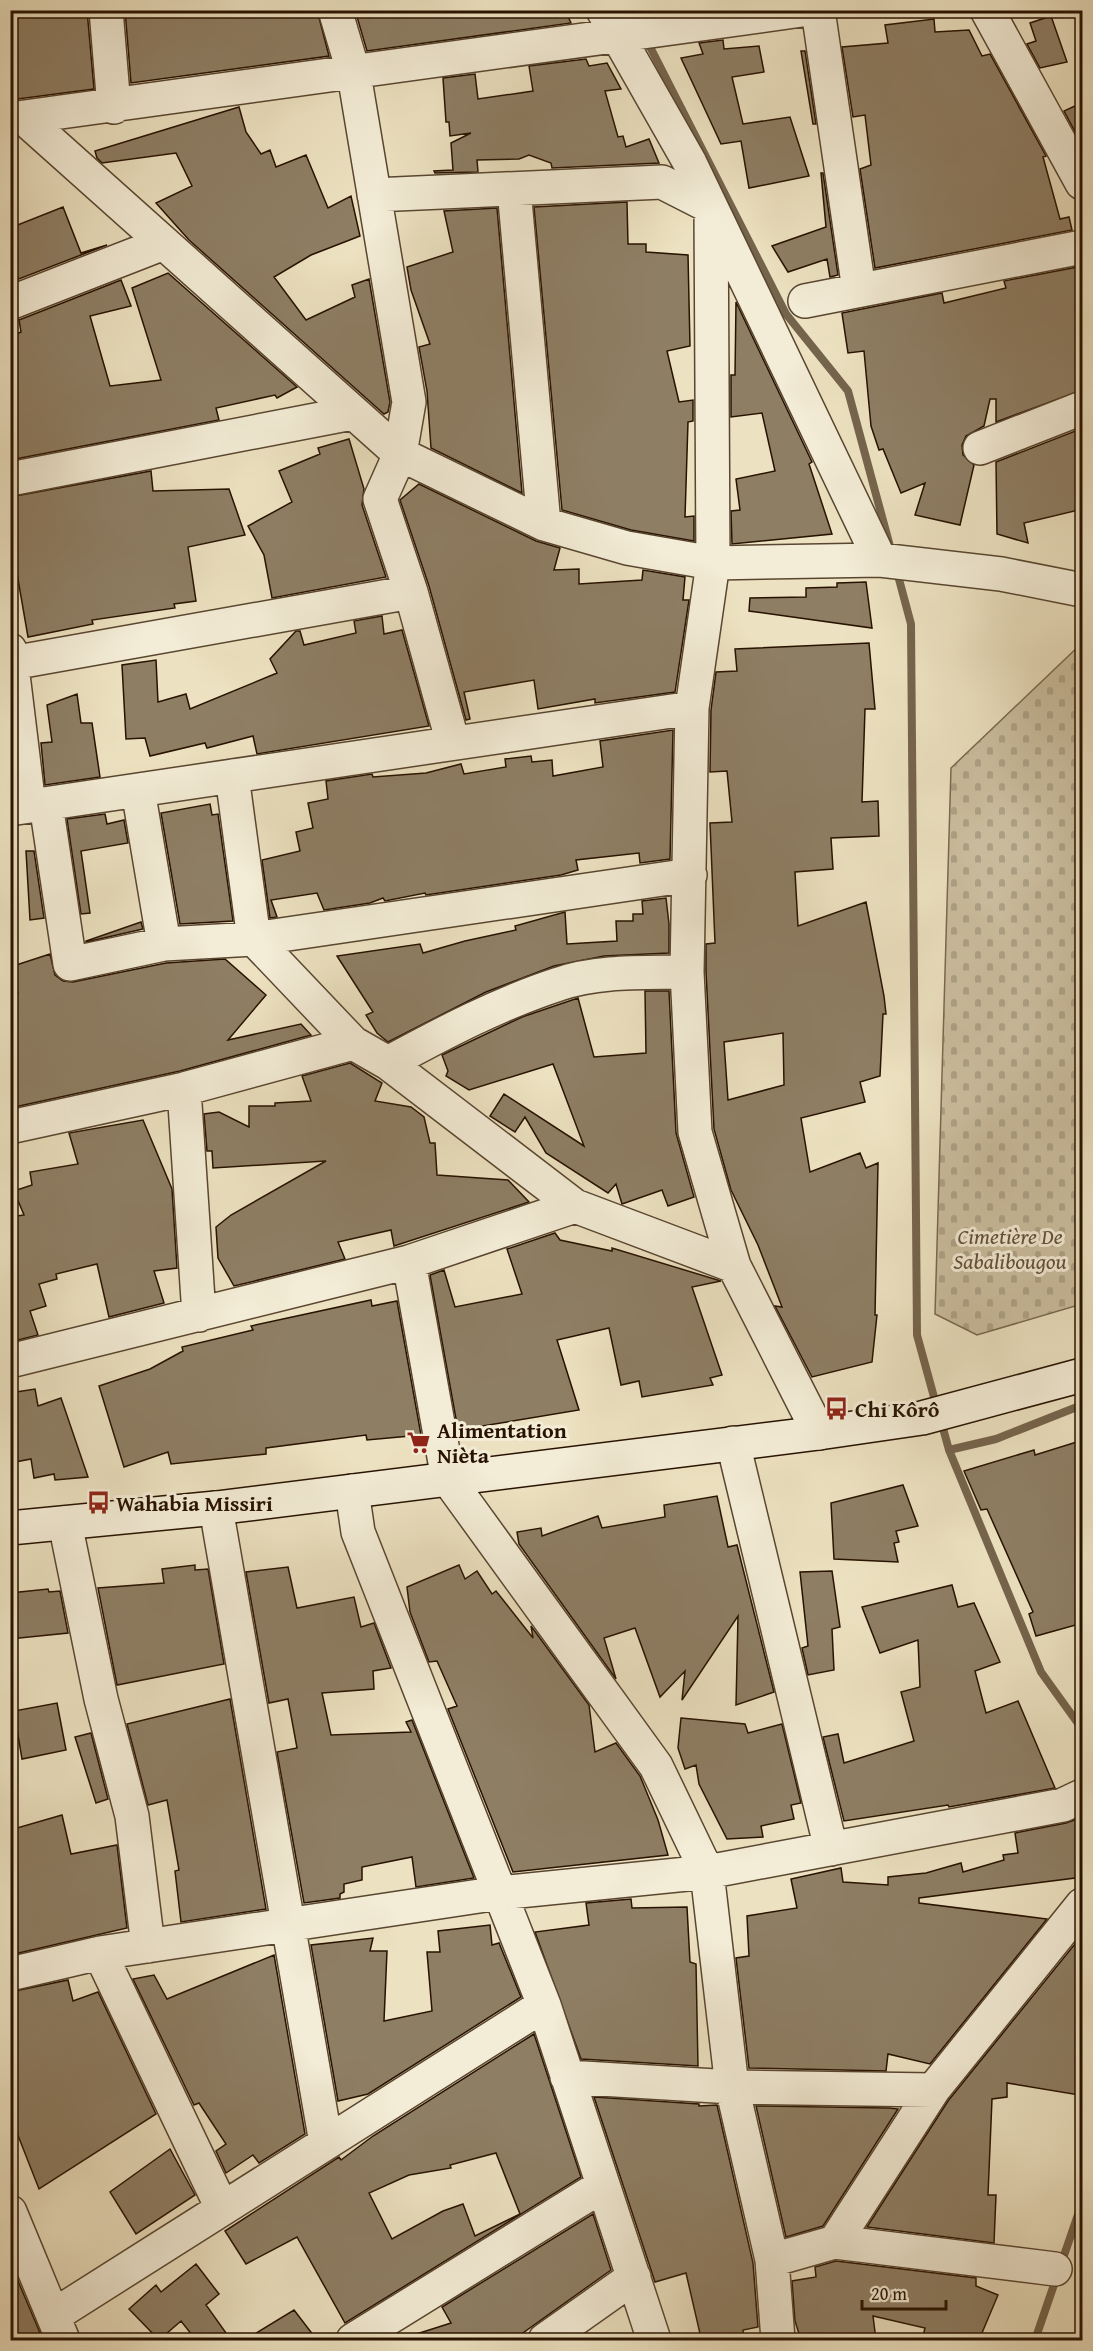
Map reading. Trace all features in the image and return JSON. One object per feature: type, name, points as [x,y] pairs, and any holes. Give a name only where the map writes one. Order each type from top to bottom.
[{"type":"street","points":[[106,10],[114,107]]},
{"type":"street","points":[[335,10],[354,74],[409,402],[400,454],[380,500],[411,592],[453,743]]},
{"type":"street","points":[[17,118],[354,74],[610,24],[802,10]]},
{"type":"street","points":[[818,10],[859,290]]},
{"type":"street","points":[[987,10],[1083,183]]},
{"type":"street","points":[[610,24],[690,163],[880,560]]},
{"type":"street","points":[[17,118],[164,243],[400,454],[544,524],[627,548],[713,563],[880,560],[1001,574],[1083,590]]},
{"type":"street","points":[[374,195],[662,182],[711,207]]},
{"type":"street","points":[[514,189],[544,524]]},
{"type":"street","points":[[711,207],[713,563],[692,708],[687,972],[695,1132],[734,1266],[819,1433]]},
{"type":"street","points":[[10,303],[164,243]]},
{"type":"street","points":[[805,301],[1083,248]]},
{"type":"street","points":[[980,448],[1083,408]]},
{"type":"street","points":[[10,479],[352,413]]},
{"type":"street","points":[[411,592],[11,656],[28,806],[70,964],[164,944],[254,939],[690,875]]},
{"type":"street","points":[[28,806],[692,708]]},
{"type":"street","points":[[232,776],[254,939],[353,1043],[388,1063],[575,1206],[734,1266]]},
{"type":"street","points":[[138,790],[164,944]]},
{"type":"street","points":[[388,1063],[448,1031],[561,983],[614,974],[687,972]]},
{"type":"street","points":[[10,1126],[184,1089],[353,1043]]},
{"type":"street","points":[[184,1089],[199,1314]]},
{"type":"street","points":[[10,1361],[409,1262],[575,1206]]},
{"type":"street","points":[[409,1262],[448,1479],[656,1766],[707,1872],[732,2087],[772,2260],[778,2340]]},
{"type":"street","points":[[12,1521],[65,1523],[216,1508],[819,1433],[935,1415],[1083,1375]]},
{"type":"street","points":[[733,1443],[831,1849]]},
{"type":"street","points":[[352,1491],[358,1532],[544,2005],[654,2340]]},
{"type":"street","points":[[216,1508],[326,2143]]},
{"type":"street","points":[[65,1523],[101,1700],[132,1816],[148,1946]]},
{"type":"street","points":[[10,1974],[100,1953],[499,1893],[707,1872],[1063,1805],[1083,1796]]},
{"type":"street","points":[[835,2242],[933,2090],[1083,1905]]},
{"type":"street","points":[[100,1953],[222,2208]]},
{"type":"street","points":[[12,2221],[58,2328],[222,2208],[544,2005]]},
{"type":"street","points":[[567,2076],[732,2087],[933,2090]]},
{"type":"street","points":[[353,2340],[602,2186]]},
{"type":"street","points":[[772,2260],[835,2242],[1055,2269]]},
{"type":"street","points":[[545,2340],[634,2277]]},
{"type":"green space","name":"Cimetière De Sabalibougou","points":[[1082,643],[1082,1304],[977,1335],[935,1314],[951,768]]},
{"type":"building","points":[[10,10],[87,10],[94,89],[10,100]]},
{"type":"building","points":[[125,10],[317,10],[329,56],[131,83]]},
{"type":"building","points":[[355,10],[565,10],[571,23],[367,51]]},
{"type":"building","points":[[1051,16],[1067,62],[1040,68],[1027,44],[1036,41],[1030,23]]},
{"type":"building","points":[[934,19],[935,32],[969,30],[982,56],[990,54],[1046,156],[1043,157],[1060,219],[1069,217],[1072,230],[875,268],[860,169],[871,165],[865,115],[853,117],[842,47],[888,43],[885,25]]},
{"type":"building","points":[[723,40],[724,49],[759,46],[764,72],[732,77],[743,124],[790,117],[809,176],[749,188],[741,141],[721,144],[681,58],[703,54],[699,43]]},
{"type":"building","points":[[801,51],[805,51],[816,124],[813,124]]},
{"type":"building","points":[[586,59],[589,66],[607,63],[621,89],[605,91],[618,137],[623,136],[626,147],[649,139],[659,163],[552,168],[551,163],[529,155],[519,159],[477,160],[478,172],[435,173],[434,171],[453,170],[451,143],[471,133],[450,136],[449,122],[446,122],[443,78],[475,74],[478,99],[533,91],[529,66]]},
{"type":"building","points":[[1077,105],[1083,117],[1083,137],[1079,139],[1064,111]]},
{"type":"building","points":[[239,107],[246,132],[261,154],[270,150],[276,167],[306,155],[328,208],[351,196],[360,236],[311,255],[274,277],[306,320],[355,297],[352,285],[369,279],[390,402],[388,412],[384,414],[189,240],[156,203],[192,186],[176,153],[102,163],[97,158],[95,151]]},
{"type":"building","points":[[821,173],[823,173],[838,275],[830,277],[827,259],[788,272],[772,246],[826,227]]},
{"type":"building","points":[[627,202],[628,244],[646,244],[646,252],[688,255],[690,346],[667,351],[679,402],[693,400],[693,421],[688,422],[685,517],[694,516],[694,541],[631,530],[562,510],[534,207]]},
{"type":"building","points":[[63,207],[81,253],[107,245],[11,282],[10,228]]},
{"type":"building","points":[[497,208],[522,493],[431,448],[427,391],[419,347],[430,344],[411,290],[407,267],[453,252],[444,211]]},
{"type":"building","points":[[1083,266],[1083,390],[996,422],[996,399],[990,399],[984,426],[966,436],[962,445],[963,455],[974,465],[960,525],[915,515],[925,483],[901,493],[883,449],[879,450],[871,426],[864,351],[848,353],[842,313],[942,293],[944,303],[1006,288],[1004,281]]},
{"type":"building","points":[[168,273],[297,387],[277,398],[275,395],[216,408],[219,420],[10,460],[10,337],[21,332],[19,320],[121,280],[131,306],[90,316],[110,386],[161,380],[132,288]]},
{"type":"building","points":[[736,302],[812,462],[809,464],[832,534],[732,544],[731,511],[740,510],[736,479],[775,471],[762,413],[731,417],[731,375],[735,375]]},
{"type":"building","points":[[1083,428],[1083,509],[1024,523],[1028,543],[997,534],[996,462]]},
{"type":"building","points":[[349,439],[364,489],[362,505],[386,577],[272,598],[264,555],[248,526],[292,502],[279,471],[320,454],[318,448]]},
{"type":"building","points":[[151,471],[153,491],[229,489],[245,535],[188,547],[196,601],[174,604],[175,608],[92,620],[93,624],[28,637],[15,562],[17,562],[10,497]]},
{"type":"building","points":[[419,484],[536,541],[560,548],[554,570],[579,569],[579,584],[642,580],[643,570],[685,577],[683,600],[689,600],[675,692],[595,703],[595,699],[538,709],[534,680],[464,692],[470,719],[466,720],[429,586],[400,500]]},
{"type":"building","points":[[866,582],[872,628],[749,611],[750,598],[806,597],[806,588],[837,587],[837,583]]},
{"type":"building","points":[[382,616],[384,634],[402,630],[429,726],[257,754],[253,736],[207,748],[205,743],[150,756],[145,738],[126,739],[122,665],[156,660],[158,702],[186,694],[190,709],[277,673],[270,659],[296,631],[300,631],[304,645],[356,633],[354,621]]},
{"type":"building","points":[[869,643],[875,709],[865,709],[862,802],[878,801],[879,836],[831,838],[833,869],[795,872],[798,926],[866,902],[884,996],[886,1014],[883,1014],[880,1076],[860,1082],[865,1102],[801,1118],[810,1172],[860,1153],[866,1168],[878,1163],[875,1315],[877,1315],[872,1362],[812,1377],[775,1306],[782,1307],[758,1245],[731,1190],[714,1129],[706,972],[706,944],[715,943],[710,823],[732,822],[727,771],[710,772],[711,710],[716,672],[737,671],[735,649]],"holes":[[[783,1033],[784,1085],[728,1100],[724,1042]]]},
{"type":"building","points":[[77,694],[81,723],[92,723],[100,777],[45,785],[41,743],[52,742],[47,705]]},
{"type":"building","points":[[673,730],[670,859],[640,863],[639,853],[576,860],[578,870],[561,875],[426,895],[425,893],[385,901],[383,898],[370,903],[324,910],[317,893],[271,900],[277,917],[270,918],[262,860],[300,851],[296,832],[313,828],[308,803],[328,799],[326,781],[372,774],[373,777],[426,773],[461,764],[464,774],[506,767],[505,759],[531,756],[532,762],[552,760],[553,776],[603,767],[600,741]]},
{"type":"building","points":[[210,804],[212,815],[218,814],[233,921],[180,924],[161,813]]},
{"type":"building","points":[[105,814],[107,824],[124,820],[128,843],[81,851],[90,913],[81,914],[67,819]]},
{"type":"building","points":[[26,851],[34,851],[44,918],[30,920]]},
{"type":"building","points":[[666,898],[669,953],[604,956],[554,966],[486,992],[388,1042],[377,1033],[366,1015],[373,1012],[337,956],[420,944],[423,953],[516,930],[515,926],[565,912],[567,944],[617,941],[616,921],[633,921],[633,914],[643,914],[642,901]]},
{"type":"building","points":[[141,922],[143,929],[86,942],[86,941]]},
{"type":"building","points":[[50,954],[55,975],[63,981],[73,982],[166,963],[225,959],[266,995],[228,1040],[301,1024],[311,1035],[180,1071],[10,1108],[10,995],[18,993],[10,967]]},
{"type":"building","points":[[645,991],[669,991],[676,1133],[694,1197],[668,1206],[662,1190],[622,1204],[616,1184],[608,1193],[546,1153],[525,1117],[515,1132],[490,1116],[504,1094],[584,1146],[553,1064],[469,1090],[446,1076],[448,1071],[442,1055],[522,1017],[578,998],[594,1057],[646,1053]]},
{"type":"building","points":[[350,1063],[382,1083],[375,1101],[411,1107],[424,1117],[430,1143],[435,1143],[437,1175],[508,1180],[529,1202],[394,1246],[391,1230],[338,1242],[345,1259],[234,1286],[218,1258],[216,1227],[231,1215],[326,1161],[213,1168],[212,1151],[207,1151],[204,1114],[219,1112],[249,1127],[249,1106],[275,1106],[275,1103],[311,1101],[302,1076]]},
{"type":"building","points":[[143,1120],[172,1189],[177,1268],[154,1271],[164,1303],[109,1317],[97,1264],[56,1274],[57,1279],[39,1284],[46,1306],[30,1311],[38,1335],[10,1342],[10,1217],[24,1215],[14,1191],[32,1185],[30,1172],[78,1164],[69,1133]]},
{"type":"building","points":[[555,1233],[560,1240],[612,1251],[612,1248],[721,1281],[692,1287],[722,1375],[710,1378],[713,1385],[642,1397],[639,1381],[621,1385],[609,1328],[557,1340],[579,1410],[458,1430],[430,1275],[444,1270],[455,1307],[522,1294],[507,1249]]},
{"type":"building","points":[[371,1300],[372,1306],[397,1301],[421,1435],[367,1440],[366,1435],[266,1448],[266,1454],[171,1464],[168,1452],[124,1467],[99,1386],[150,1369],[183,1351],[182,1347],[253,1330],[251,1326]]},
{"type":"building","points":[[35,1389],[38,1406],[61,1398],[88,1477],[55,1480],[54,1474],[34,1478],[31,1459],[10,1463],[10,1393]]},
{"type":"building","points":[[1083,1440],[1083,1623],[1036,1636],[1029,1614],[1033,1612],[987,1509],[981,1510],[964,1471],[1034,1450],[1035,1455]]},
{"type":"building","points":[[903,1485],[918,1526],[896,1531],[899,1542],[894,1543],[898,1562],[834,1559],[831,1503]]},
{"type":"building","points":[[717,1496],[728,1547],[737,1545],[774,1692],[736,1705],[738,1616],[682,1700],[685,1671],[660,1697],[635,1628],[604,1638],[616,1679],[519,1544],[517,1532],[541,1528],[542,1536],[598,1516],[602,1528],[665,1517],[664,1505]]},
{"type":"building","points":[[195,1565],[195,1570],[208,1569],[224,1664],[117,1685],[98,1588],[164,1583],[162,1569]]},
{"type":"building","points":[[459,1565],[465,1579],[477,1571],[492,1594],[496,1591],[533,1638],[531,1626],[589,1705],[595,1752],[616,1743],[640,1776],[658,1820],[668,1855],[513,1872],[448,1709],[457,1706],[437,1661],[429,1662],[410,1612],[407,1587]]},
{"type":"building","points":[[288,1567],[297,1608],[354,1597],[361,1627],[374,1623],[391,1668],[373,1671],[374,1689],[322,1693],[331,1735],[411,1732],[406,1722],[412,1720],[474,1878],[416,1887],[412,1857],[362,1867],[362,1880],[344,1884],[344,1892],[340,1894],[340,1898],[304,1903],[277,1752],[297,1748],[288,1699],[269,1703],[246,1572]]},
{"type":"building","points":[[832,1571],[840,1627],[832,1629],[834,1670],[808,1675],[802,1648],[808,1646],[800,1572]]},
{"type":"building","points":[[952,1585],[958,1607],[974,1603],[1000,1662],[975,1671],[986,1713],[1018,1701],[1055,1788],[949,1807],[948,1805],[844,1821],[823,1737],[838,1734],[844,1763],[914,1741],[901,1692],[920,1687],[918,1640],[880,1653],[862,1607]]},
{"type":"building","points":[[48,1589],[49,1592],[60,1591],[68,1633],[10,1639],[10,1593]]},
{"type":"building","points":[[230,1699],[266,1909],[181,1922],[175,1871],[179,1870],[167,1800],[148,1805],[127,1724]]},
{"type":"building","points":[[57,1703],[66,1750],[22,1759],[14,1711]]},
{"type":"building","points":[[681,1718],[745,1724],[748,1733],[782,1724],[801,1803],[791,1805],[794,1819],[761,1826],[763,1837],[727,1839],[699,1784],[696,1765],[685,1769],[678,1748]]},
{"type":"building","points":[[91,1733],[108,1799],[96,1803],[75,1737]]},
{"type":"building","points":[[62,1815],[71,1854],[117,1845],[127,1928],[10,1955],[10,1830]]},
{"type":"building","points":[[1083,1817],[1083,1877],[919,1898],[919,1903],[1047,1919],[930,2064],[888,2054],[886,2071],[749,2068],[736,1958],[749,1956],[747,1916],[797,1908],[791,1879],[841,1868],[843,1882],[888,1885],[888,1877],[926,1873],[961,1863],[963,1872],[1004,1860],[1003,1855],[1018,1853],[1015,1833],[1066,1823]]},
{"type":"building","points":[[631,1899],[632,1908],[687,1907],[690,1962],[696,1964],[698,2066],[581,2059],[535,1932],[589,1925],[586,1903]]},
{"type":"building","points":[[490,1925],[492,1945],[499,1943],[521,1997],[368,2094],[338,2101],[311,1945],[373,1938],[370,1951],[387,1951],[384,2021],[432,2011],[427,1952],[440,1952],[438,1931]]},
{"type":"building","points":[[1083,1934],[1083,2075],[1079,2095],[1007,2083],[1007,2097],[992,2099],[988,2195],[996,2195],[994,2243],[867,2227],[948,2101]]},
{"type":"building","points":[[274,1955],[305,2134],[259,2163],[253,2155],[226,2173],[216,2151],[226,2144],[199,2103],[194,2105],[133,1979],[154,1975],[167,1999]]},
{"type":"building","points":[[68,1980],[73,2001],[98,1992],[156,2114],[39,2189],[10,2115],[10,1992]]},
{"type":"building","points":[[534,2034],[581,2177],[345,2323],[297,2237],[246,2264],[225,2231],[339,2157],[341,2160],[373,2136]],"holes":[[[496,2153],[520,2214],[475,2236],[463,2204],[443,2211],[392,2239],[369,2193],[409,2175],[451,2168],[450,2165]]]},
{"type":"building","points":[[594,2097],[699,2104],[699,2106],[717,2105],[753,2263],[758,2327],[743,2330],[744,2340],[713,2340],[712,2336],[701,2338],[686,2273],[655,2282]]},
{"type":"building","points":[[756,2106],[898,2109],[823,2226],[786,2237]]},
{"type":"building","points":[[170,2149],[195,2195],[136,2234],[110,2192]]},
{"type":"building","points":[[593,2214],[611,2270],[513,2340],[410,2340],[410,2336],[451,2323],[442,2307]]},
{"type":"building","points":[[836,2261],[976,2278],[976,2286],[998,2295],[979,2340],[922,2340],[925,2328],[873,2316],[876,2340],[801,2340],[795,2321],[792,2281],[816,2277],[815,2267]]},
{"type":"building","points":[[10,2262],[43,2340],[10,2340]]},
{"type":"building","points":[[196,2264],[219,2294],[206,2305],[231,2340],[196,2340],[181,2321],[159,2340],[129,2309],[156,2285],[161,2292]]},
{"type":"building","points":[[294,2310],[317,2340],[245,2340]]},
{"type":"waterway","points":[[632,10],[639,24]]},
{"type":"waterway","points":[[646,39],[786,314],[848,391],[891,550]]},
{"type":"waterway","points":[[896,568],[911,624],[917,1335],[937,1408]]},
{"type":"waterway","points":[[949,1450],[996,1439],[1082,1405]]},
{"type":"waterway","points":[[941,1421],[949,1450],[1041,1672],[1082,1729]]},
{"type":"waterway","points":[[1035,2340],[1082,2203]]},
{"type":"place","name":"Chi Kôrô","points":[[837,1409]]},
{"type":"place","name":"Alimentation Nièta","points":[[419,1443]]},
{"type":"place","name":"Wahabia Missiri","points":[[98,1503]]}]
